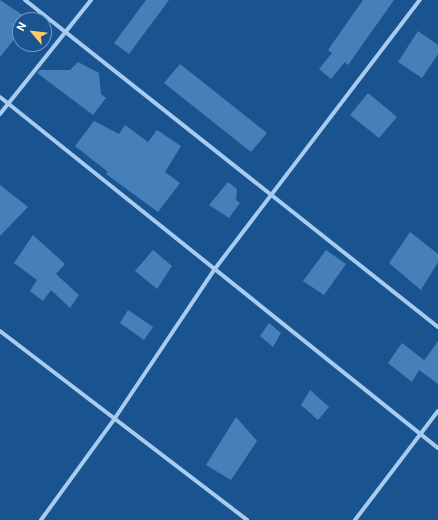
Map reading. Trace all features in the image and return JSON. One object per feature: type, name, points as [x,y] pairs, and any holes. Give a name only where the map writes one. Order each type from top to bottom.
[{"type":"street","points":[[25,0],[438,327]]},
{"type":"street","points":[[0,114],[66,33],[90,0]]},
{"type":"street","points":[[41,520],[115,418],[214,270],[420,0]]},
{"type":"street","points":[[0,97],[438,448]]},
{"type":"street","points":[[0,331],[246,520]]},
{"type":"street","points":[[355,520],[438,411]]},
{"type":"building","points":[[0,0],[18,12],[12,12],[12,42],[0,57]]},
{"type":"building","points":[[146,0],[169,0],[129,54],[114,43]]},
{"type":"building","points":[[363,0],[394,0],[348,65],[345,62],[331,79],[319,69],[332,53],[328,50]]},
{"type":"building","points":[[418,31],[438,45],[438,54],[422,78],[398,62]]},
{"type":"building","points":[[78,62],[99,73],[101,94],[106,98],[93,115],[37,73],[40,70],[70,70]]},
{"type":"building","points":[[180,64],[267,133],[251,152],[164,83]]},
{"type":"building","points":[[368,93],[397,117],[379,138],[350,115]]},
{"type":"building","points":[[94,121],[119,134],[125,125],[148,142],[157,130],[181,146],[165,172],[180,183],[158,212],[106,174],[108,172],[75,146]]},
{"type":"building","points":[[228,182],[237,189],[236,200],[240,203],[229,218],[209,205]]},
{"type":"building","points":[[0,185],[28,207],[0,236]]},
{"type":"building","points":[[410,232],[438,254],[438,262],[421,290],[389,263]]},
{"type":"building","points":[[33,235],[65,264],[56,274],[79,295],[70,308],[51,290],[43,301],[30,291],[37,280],[14,263]]},
{"type":"building","points":[[153,250],[172,266],[157,289],[135,271]]},
{"type":"building","points":[[326,250],[346,264],[324,295],[303,281]]},
{"type":"building","points":[[128,310],[153,327],[144,340],[120,323]]},
{"type":"building","points":[[269,323],[281,333],[273,347],[260,336]]},
{"type":"building","points":[[438,341],[438,384],[419,370],[412,382],[388,363],[402,343],[424,360],[423,362]]},
{"type":"building","points":[[310,390],[329,407],[318,420],[301,405]]},
{"type":"building","points":[[236,417],[257,441],[231,480],[206,465]]}]
